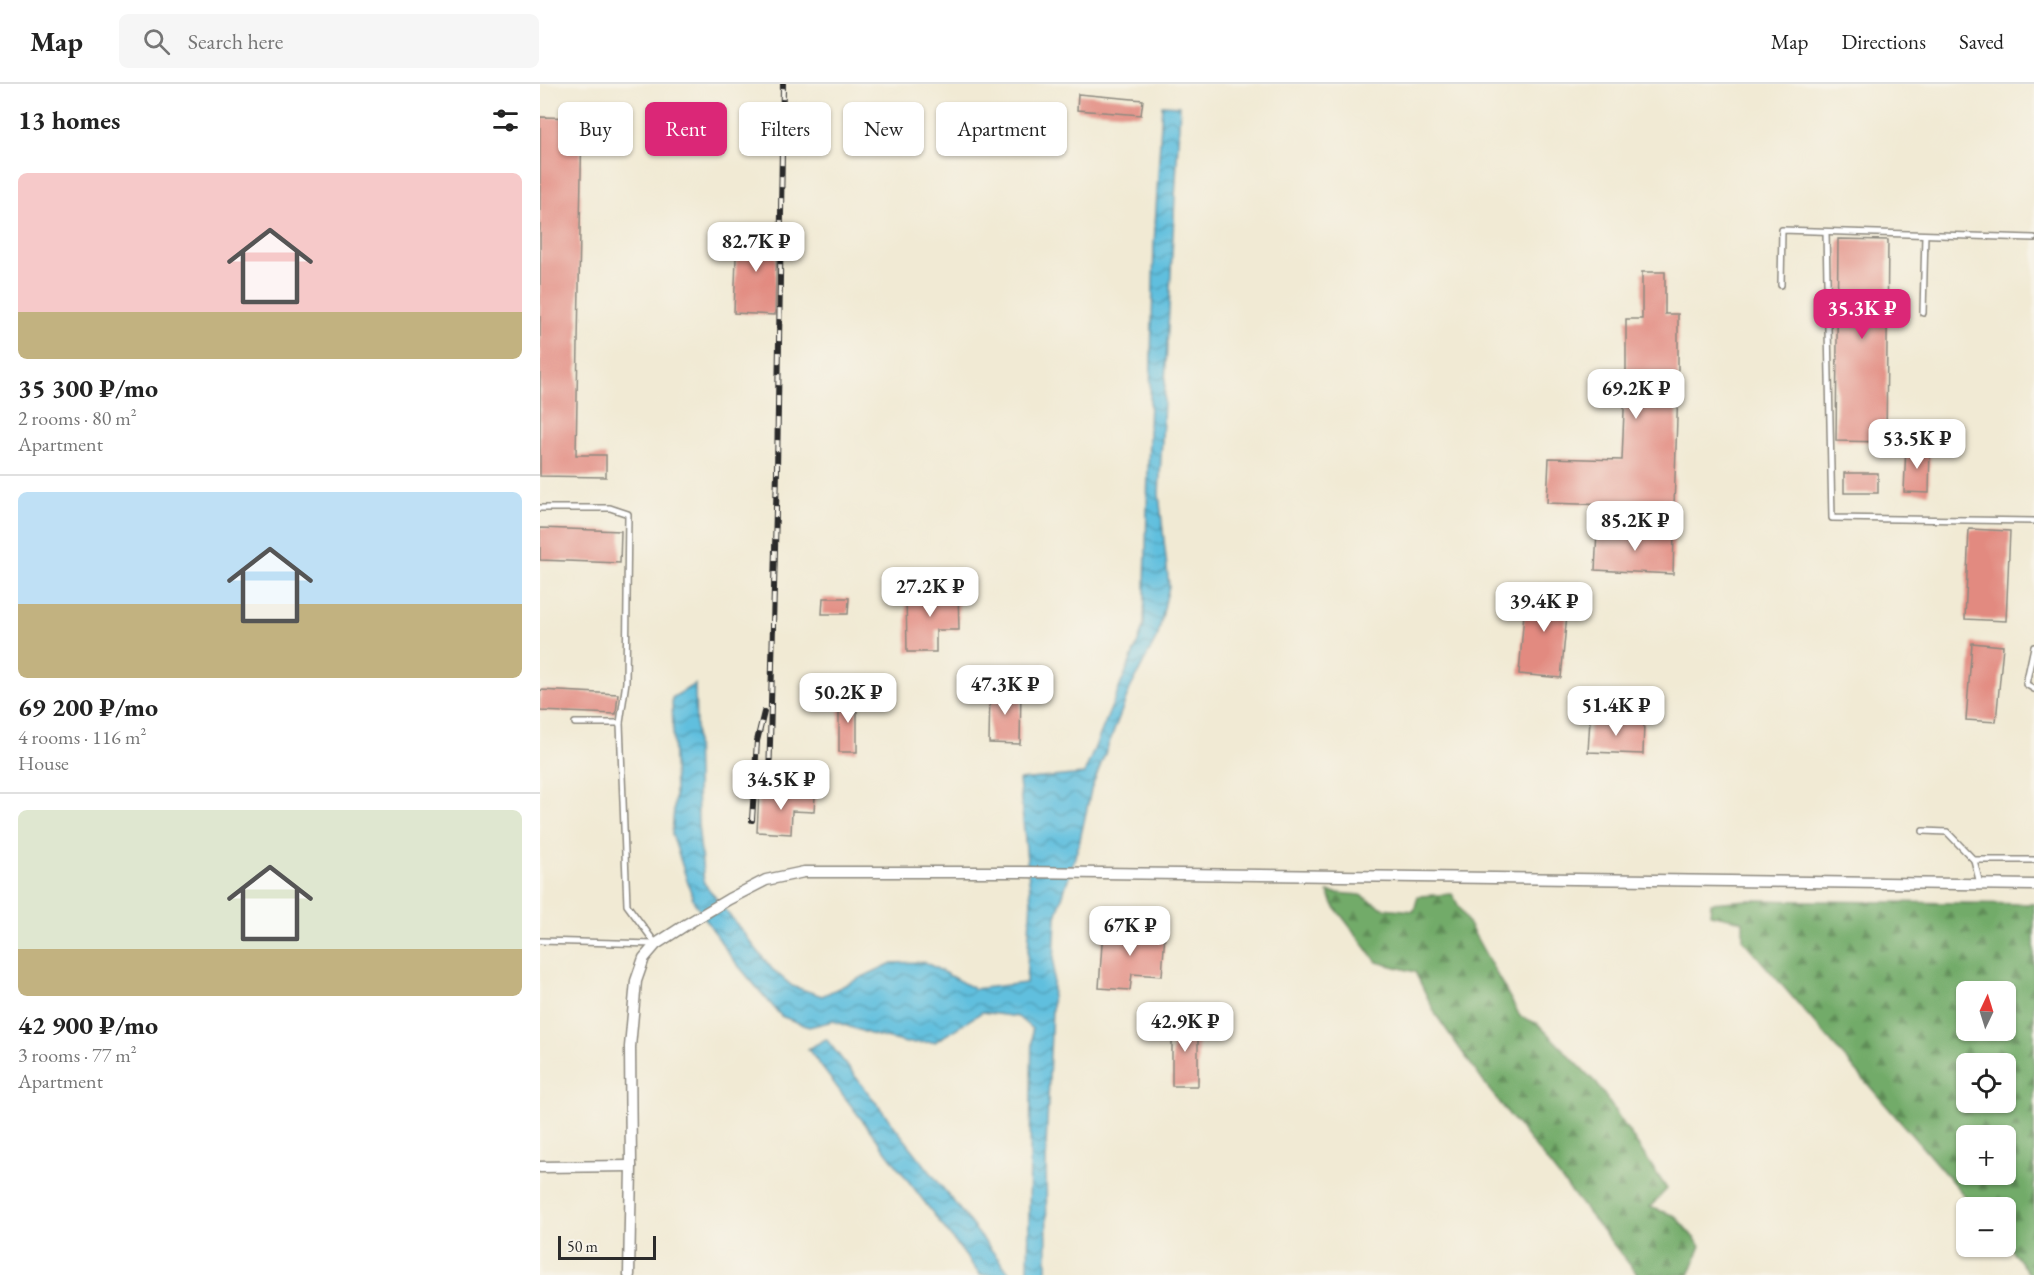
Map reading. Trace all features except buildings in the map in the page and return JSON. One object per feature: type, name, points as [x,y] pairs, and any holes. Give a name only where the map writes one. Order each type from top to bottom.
[{"type":"street","points":[[629,1275],[630,1047],[636,981],[644,958],[656,944],[729,899],[766,880],[804,872],[1023,872],[2034,885]]},
{"type":"street","points":[[540,1167],[631,1166]]},
{"type":"lane","points":[[1780,285],[1782,231],[2034,238]]},
{"type":"lane","points":[[1826,232],[1832,518],[2034,520]]},
{"type":"lane","points":[[1923,314],[1925,235]]},
{"type":"lane","points":[[540,508],[610,508],[628,514],[626,682],[620,723],[627,905],[656,944]]},
{"type":"lane","points":[[2034,647],[2026,684],[2034,689]]},
{"type":"lane","points":[[576,723],[620,723]]},
{"type":"lane","points":[[1923,831],[1947,832],[1974,860],[1981,886]]},
{"type":"lane","points":[[1974,860],[2034,860]]},
{"type":"lane","points":[[540,941],[656,944]]},
{"type":"green space","points":[[1328,892],[1360,895],[1383,908],[1414,911],[1418,896],[1452,894],[1520,1016],[1538,1024],[1597,1084],[1667,1189],[1650,1207],[1675,1216],[1701,1246],[1689,1275],[1638,1275],[1487,1087],[1436,1015],[1415,972],[1377,962],[1334,906]]},
{"type":"green space","points":[[1748,900],[2034,904],[2034,1275],[2030,1275],[2016,1256],[2016,1197],[1965,1197],[1743,940],[1743,921],[1710,914],[1711,903]]},
{"type":"water","points":[[1162,105],[1180,106],[1159,494],[1169,586],[1158,635],[1130,689],[1091,790],[1079,844],[1056,917],[1046,1147],[1047,1275],[1028,1275],[1032,1029],[1018,1017],[982,1012],[935,1042],[906,1043],[833,1021],[809,1027],[781,1016],[731,957],[694,902],[672,834],[675,795],[672,698],[695,684],[698,824],[704,883],[772,969],[792,986],[822,996],[892,963],[925,962],[974,989],[1026,983],[1031,900],[1019,780],[1084,774],[1144,624],[1154,246]]},
{"type":"water","points":[[826,1039],[1011,1275],[980,1275],[808,1049]]},
{"type":"railway","points":[[769,781],[783,84]]},
{"type":"railway","points":[[752,820],[757,741],[764,712]]}]
